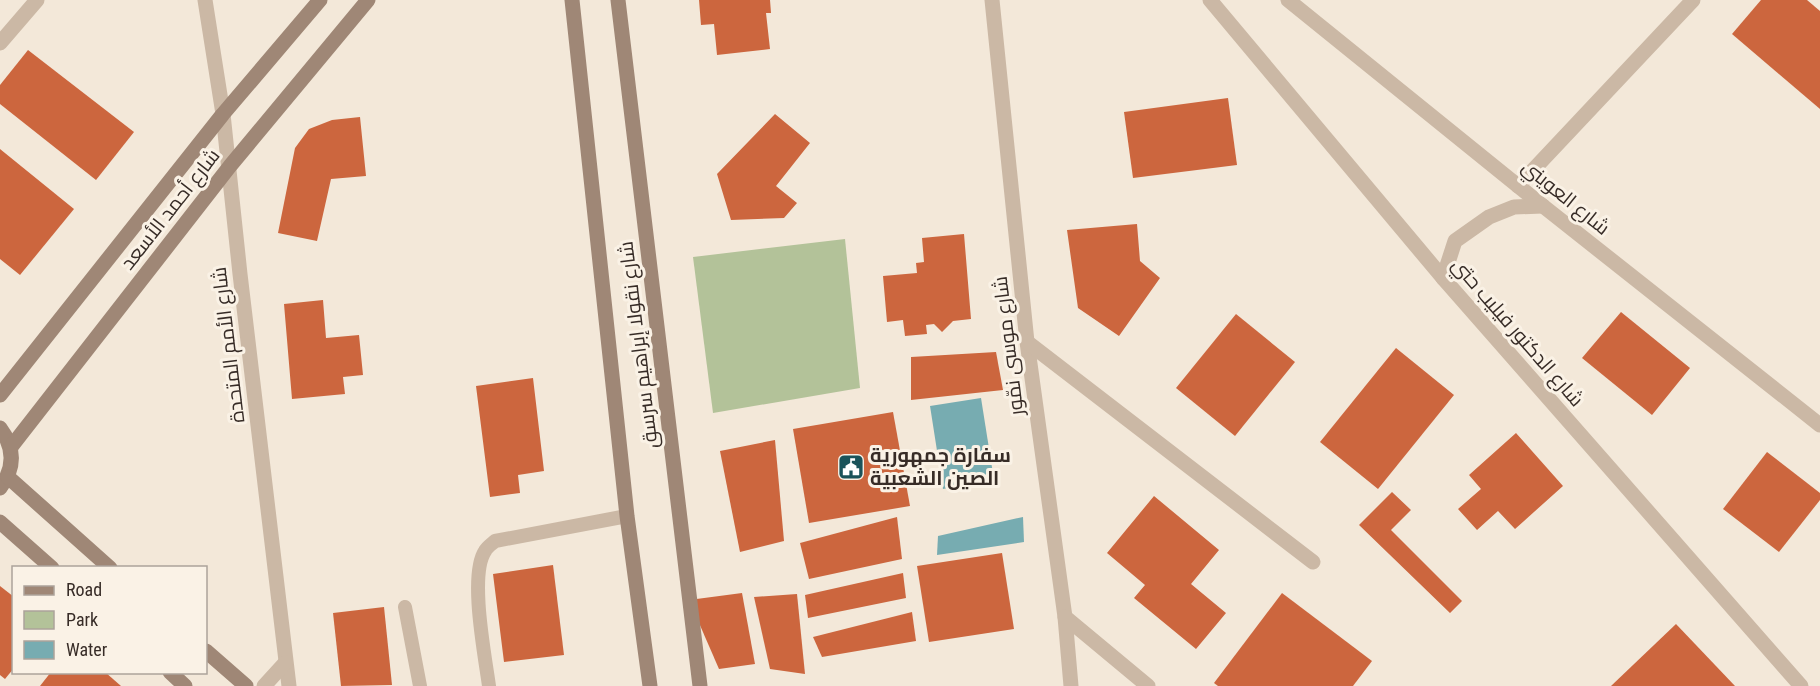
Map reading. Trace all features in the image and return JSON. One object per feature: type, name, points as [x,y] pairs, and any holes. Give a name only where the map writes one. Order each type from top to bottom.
[{"type":"street","points":[[0,43],[36,0]]},
{"type":"street","name":"شارع الأمم المتحدة","points":[[205,0],[230,166],[240,274],[289,686]]},
{"type":"street","name":"شارع أحمد الأسعد","points":[[0,395],[223,114],[320,0]]},
{"type":"street","name":"شارع أحمد الأسعد","points":[[11,447],[230,166],[368,0]]},
{"type":"street","name":"شارع نقولا إبراهيم سرسق","points":[[572,0],[627,516],[650,686]]},
{"type":"street","name":"شارع نقولا إبراهيم سرسق","points":[[618,0],[700,686]]},
{"type":"street","name":"شارع موسى نمّور","points":[[992,0],[1027,342],[1065,618],[1071,686]]},
{"type":"street","name":"شارع الدكتور فيليب حتي","points":[[1210,0],[1443,278],[1801,686]]},
{"type":"street","name":"شارع العويني","points":[[1288,0],[1820,425]]},
{"type":"street","points":[[1518,186],[1693,0]]},
{"type":"street","points":[[1443,278],[1455,241],[1489,217],[1514,207],[1543,206]]},
{"type":"street","points":[[1027,342],[1313,562]]},
{"type":"street","points":[[0,428],[11,447],[11,467],[4,483],[109,566]]},
{"type":"street","points":[[0,522],[51,566]]},
{"type":"street","points":[[1065,618],[1148,686]]},
{"type":"street","points":[[207,652],[246,686]]},
{"type":"street","points":[[264,686],[285,663]]},
{"type":"street","points":[[172,674],[185,686]]},
{"type":"lane","points":[[489,686],[477,589],[484,552],[495,541],[627,516]]},
{"type":"lane","points":[[405,607],[420,686]]},
{"type":"green space","points":[[845,239],[860,388],[713,413],[693,257]]},
{"type":"water","points":[[981,398],[994,480],[943,489],[930,406]]},
{"type":"water","points":[[1023,517],[1024,542],[937,555],[938,536]]},
{"type":"building","points":[[699,0],[770,0],[771,13],[766,13],[770,49],[717,55],[714,24],[701,25]]},
{"type":"building","points":[[1761,0],[1807,0],[1820,11],[1820,109],[1732,34]]},
{"type":"building","points":[[28,50],[134,132],[96,180],[0,104],[0,85]]},
{"type":"building","points":[[1228,98],[1237,165],[1133,178],[1124,112]]},
{"type":"building","points":[[775,114],[810,143],[776,186],[797,203],[784,218],[731,220],[717,174]]},
{"type":"building","points":[[360,117],[366,176],[331,179],[317,241],[278,233],[295,148],[309,129],[332,120]]},
{"type":"building","points":[[0,149],[74,209],[20,275],[0,259]]},
{"type":"building","points":[[1137,224],[1140,261],[1160,278],[1119,336],[1078,308],[1067,230]]},
{"type":"building","points":[[964,234],[971,319],[953,321],[942,332],[934,324],[926,325],[927,334],[905,336],[903,320],[887,322],[883,276],[917,273],[916,263],[924,262],[922,238]]},
{"type":"building","points":[[323,300],[326,338],[359,335],[363,375],[343,377],[345,394],[292,399],[284,304]]},
{"type":"building","points":[[1621,312],[1690,368],[1652,415],[1582,358]]},
{"type":"building","points":[[1236,314],[1295,362],[1235,436],[1176,388]]},
{"type":"building","points":[[1396,348],[1454,395],[1378,489],[1320,442]]},
{"type":"building","points":[[996,352],[1003,390],[911,400],[911,357]]},
{"type":"building","points":[[533,378],[544,471],[518,475],[520,493],[490,497],[476,386]]},
{"type":"building","name":"سفارة جمهورية الصين الشعبية","points":[[893,412],[910,506],[809,523],[793,429]]},
{"type":"building","points":[[1516,433],[1563,486],[1515,529],[1498,511],[1477,530],[1458,509],[1481,489],[1469,475]]},
{"type":"building","points":[[775,440],[784,541],[740,552],[720,451]]},
{"type":"building","points":[[1767,452],[1820,493],[1820,500],[1779,552],[1723,509]]},
{"type":"building","points":[[1392,492],[1411,510],[1391,530],[1462,601],[1450,613],[1359,525]]},
{"type":"building","points":[[1154,496],[1219,550],[1191,584],[1226,613],[1196,649],[1134,598],[1145,585],[1107,553]]},
{"type":"building","points":[[897,517],[902,559],[809,579],[800,543]]},
{"type":"building","points":[[1002,553],[1014,629],[929,642],[917,566]]},
{"type":"building","points":[[553,565],[564,655],[504,662],[493,574]]},
{"type":"building","points":[[903,573],[906,598],[808,618],[805,595]]},
{"type":"building","points":[[0,586],[12,595],[12,670],[5,679],[0,675]]},
{"type":"building","points":[[742,593],[755,664],[719,669],[689,600]]},
{"type":"building","points":[[1282,593],[1372,661],[1353,686],[1218,686],[1214,683]]},
{"type":"building","points":[[797,594],[805,674],[770,669],[754,597]]},
{"type":"building","points":[[384,607],[392,685],[341,686],[333,613]]},
{"type":"building","points":[[912,612],[916,641],[822,657],[813,637]]},
{"type":"building","points":[[1676,624],[1735,686],[1611,686]]},
{"type":"building","points":[[49,674],[107,674],[121,686],[40,686]]},
{"type":"place","name":"سفارة جمهورية الصين الشعبية","points":[[851,467]]}]
